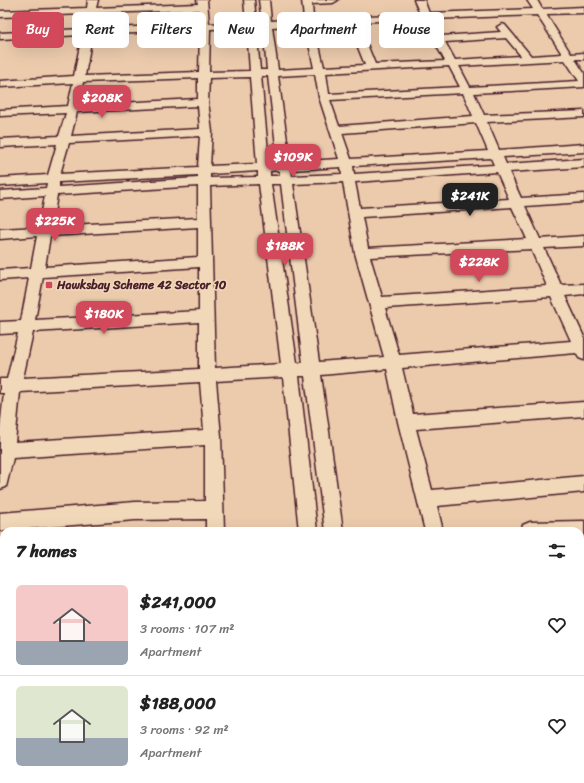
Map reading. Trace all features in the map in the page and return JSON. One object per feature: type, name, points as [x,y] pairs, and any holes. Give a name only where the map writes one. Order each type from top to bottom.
[{"type":"street","points":[[249,0],[250,12]]},
{"type":"street","points":[[264,0],[266,12]]},
{"type":"street","points":[[308,12],[307,1],[333,0]]},
{"type":"street","points":[[419,0],[424,12]]},
{"type":"street","points":[[324,98],[584,82],[532,0]]},
{"type":"street","points":[[575,0],[584,11]]},
{"type":"street","points":[[0,14],[92,5],[202,3]]},
{"type":"street","points":[[444,16],[538,11],[584,11]]},
{"type":"street","points":[[494,14],[508,35],[529,60]]},
{"type":"street","points":[[0,36],[72,33]]},
{"type":"street","points":[[444,39],[508,35]]},
{"type":"street","points":[[269,40],[285,172],[333,527]]},
{"type":"street","points":[[0,481],[7,385],[27,326],[45,232],[52,185],[65,139],[85,48]]},
{"type":"street","points":[[205,48],[203,102],[206,132],[204,176],[207,374],[213,437],[215,527]]},
{"type":"street","points":[[253,48],[264,173],[290,370],[308,527]]},
{"type":"street","points":[[315,48],[324,98],[346,163],[362,253],[392,362],[433,527]]},
{"type":"street","points":[[363,48],[371,67]]},
{"type":"street","points":[[7,385],[313,369],[583,349],[467,90],[444,48]]},
{"type":"street","points":[[0,84],[79,79],[273,73],[584,56]]},
{"type":"street","points":[[0,113],[203,102]]},
{"type":"street","points":[[334,130],[480,119],[584,114]]},
{"type":"street","points":[[0,143],[206,132]]},
{"type":"street","points":[[0,182],[52,185],[285,172],[346,163],[584,148]]},
{"type":"street","points":[[285,172],[348,178],[584,163]]},
{"type":"street","points":[[0,195],[52,185]]},
{"type":"street","points":[[354,213],[584,198]]},
{"type":"street","points":[[0,234],[205,222]]},
{"type":"street","points":[[362,253],[584,241]]},
{"type":"street","points":[[0,276],[205,262]]},
{"type":"street","points":[[375,304],[584,289]]},
{"type":"street","points":[[0,328],[206,316]]},
{"type":"street","points":[[406,422],[584,409]]},
{"type":"street","points":[[3,451],[213,437]]},
{"type":"street","points":[[425,499],[584,484]]},
{"type":"street","points":[[0,522],[135,511],[214,510]]},
{"type":"place","name":"Hawksbay Scheme 42 Sector 10","points":[[49,285]]}]
